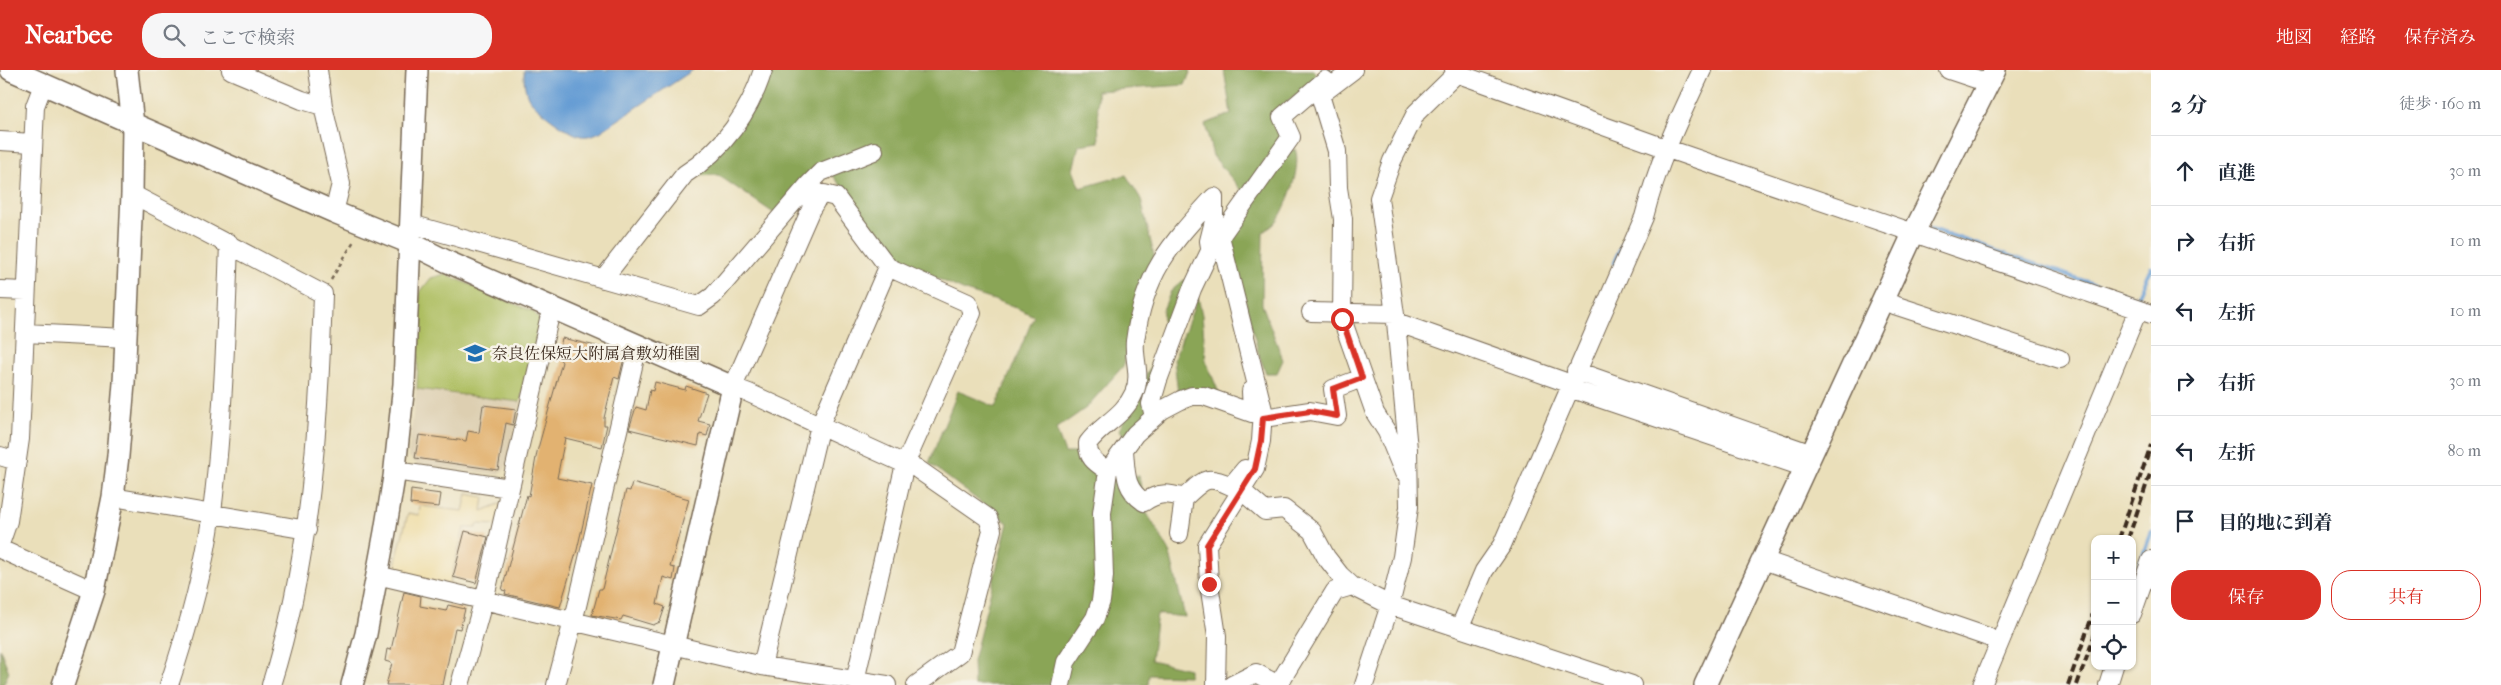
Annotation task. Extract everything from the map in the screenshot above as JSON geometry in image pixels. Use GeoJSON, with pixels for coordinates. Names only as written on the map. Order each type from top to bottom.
{"type":"FeatureCollection","features":[{"type":"Feature","properties":{"kind":"street"},"geometry":{"type":"LineString","coordinates":[[10,70],[334,212],[411,233],[602,278],[699,306],[713,296],[815,190]]}},
{"type":"Feature","properties":{"kind":"street"},"geometry":{"type":"LineString","coordinates":[[63,685],[94,591],[113,497],[123,392],[132,194],[133,125],[127,70]]}},
{"type":"Feature","properties":{"kind":"street"},"geometry":{"type":"LineString","coordinates":[[231,70],[302,100],[323,106]]}},
{"type":"Feature","properties":{"kind":"street"},"geometry":{"type":"LineString","coordinates":[[318,70],[323,106],[341,184],[334,212]]}},
{"type":"Feature","properties":{"kind":"street"},"geometry":{"type":"LineString","coordinates":[[352,685],[366,634],[377,575],[394,471],[404,384],[417,70]]}},
{"type":"Feature","properties":{"kind":"street"},"geometry":{"type":"LineString","coordinates":[[602,278],[686,174],[704,163],[721,145],[756,93],[763,70]]}},
{"type":"Feature","properties":{"kind":"street"},"geometry":{"type":"LineString","coordinates":[[1154,417],[1151,404],[1158,380],[1192,289],[1210,251],[1291,136],[1282,117],[1337,70]]}},
{"type":"Feature","properties":{"kind":"street"},"geometry":{"type":"LineString","coordinates":[[1353,70],[1320,95],[1338,151],[1338,188],[1343,219],[1342,319],[1375,413],[1387,432],[1409,482]]}},
{"type":"Feature","properties":{"kind":"street"},"geometry":{"type":"LineString","coordinates":[[1460,627],[1484,571],[1502,545],[1644,217],[1654,176],[1665,148],[1702,70]]}},
{"type":"Feature","properties":{"kind":"street"},"geometry":{"type":"LineString","coordinates":[[1705,685],[1764,560],[1803,459],[1882,301],[1985,78],[1949,70]]}},
{"type":"Feature","properties":{"kind":"street"},"geometry":{"type":"LineString","coordinates":[[1364,685],[1390,605],[1404,549],[1410,507],[1396,318],[1379,198],[1392,160],[1416,113],[1457,71],[1665,148],[2138,310],[1982,685]]}},
{"type":"Feature","properties":{"kind":"street"},"geometry":{"type":"LineString","coordinates":[[0,544],[8,521],[21,429],[35,106],[43,85]]}},
{"type":"Feature","properties":{"kind":"street"},"geometry":{"type":"LineString","coordinates":[[0,141],[33,143]]}},
{"type":"Feature","properties":{"kind":"street"},"geometry":{"type":"LineString","coordinates":[[664,685],[733,387],[811,209],[821,172],[874,151]]}},
{"type":"Feature","properties":{"kind":"street"},"geometry":{"type":"LineString","coordinates":[[815,190],[836,197],[888,267],[968,303],[972,313],[905,464],[855,681]]}},
{"type":"Feature","properties":{"kind":"street"},"geometry":{"type":"LineString","coordinates":[[132,194],[323,294],[320,401],[307,530],[283,648],[271,685]]}},
{"type":"Feature","properties":{"kind":"street"},"geometry":{"type":"LineString","coordinates":[[1108,471],[1092,459],[1088,452],[1088,443],[1128,404],[1135,391],[1138,372],[1134,346],[1138,315],[1149,282],[1174,240],[1214,198],[1214,221],[1209,241],[1210,251]]}},
{"type":"Feature","properties":{"kind":"street"},"geometry":{"type":"LineString","coordinates":[[411,233],[448,262],[552,306],[916,468],[988,518],[992,530],[960,653],[916,685]]}},
{"type":"Feature","properties":{"kind":"street"},"geometry":{"type":"LineString","coordinates":[[1216,685],[1217,636],[1209,584],[1207,545],[1255,469],[1263,418],[1258,386],[1220,236]]}},
{"type":"Feature","properties":{"kind":"street"},"geometry":{"type":"LineString","coordinates":[[169,685],[183,643],[199,580],[212,514],[224,390],[229,244]]}},
{"type":"Feature","properties":{"kind":"street"},"geometry":{"type":"LineString","coordinates":[[762,666],[820,425],[888,267]]}},
{"type":"Feature","properties":{"kind":"street"},"geometry":{"type":"LineString","coordinates":[[0,290],[26,291]]}},
{"type":"Feature","properties":{"kind":"street"},"geometry":{"type":"LineString","coordinates":[[1882,301],[2060,360]]}},
{"type":"Feature","properties":{"kind":"street"},"geometry":{"type":"LineString","coordinates":[[460,685],[483,601],[552,306]]}},
{"type":"Feature","properties":{"kind":"street"},"geometry":{"type":"LineString","coordinates":[[1311,312],[1342,312],[1396,318],[1572,381],[1803,459]]}},
{"type":"Feature","properties":{"kind":"street"},"geometry":{"type":"LineString","coordinates":[[25,333],[126,338]]}},
{"type":"Feature","properties":{"kind":"street"},"geometry":{"type":"LineString","coordinates":[[556,685],[577,606],[638,344]]}},
{"type":"Feature","properties":{"kind":"street"},"geometry":{"type":"LineString","coordinates":[[1263,418],[1310,411],[1337,416],[1333,389],[1362,378]]}},
{"type":"Feature","properties":{"kind":"street"},"geometry":{"type":"LineString","coordinates":[[1060,685],[1066,662],[1095,618],[1101,601],[1104,576],[1102,513],[1108,471],[1135,434],[1168,406],[1192,396],[1204,396],[1252,413],[1251,391],[1258,386]]}},
{"type":"Feature","properties":{"kind":"street"},"geometry":{"type":"LineString","coordinates":[[1124,450],[1129,486],[1134,494],[1144,502],[1155,494],[1167,493],[1184,498]]}},
{"type":"Feature","properties":{"kind":"street"},"geometry":{"type":"LineString","coordinates":[[1179,534],[1184,498],[1204,480],[1215,478],[1232,486],[1259,451]]}},
{"type":"Feature","properties":{"kind":"street"},"geometry":{"type":"LineString","coordinates":[[0,456],[17,461]]}},
{"type":"Feature","properties":{"kind":"street"},"geometry":{"type":"LineString","coordinates":[[394,471],[510,488]]}},
{"type":"Feature","properties":{"kind":"street"},"geometry":{"type":"LineString","coordinates":[[1242,491],[1265,511],[1284,509],[1312,531],[1326,557],[1340,575],[1352,586],[1390,605],[1632,685]]}},
{"type":"Feature","properties":{"kind":"street"},"geometry":{"type":"LineString","coordinates":[[113,497],[307,530]]}},
{"type":"Feature","properties":{"kind":"street"},"geometry":{"type":"LineString","coordinates":[[0,549],[94,591]]}},
{"type":"Feature","properties":{"kind":"street"},"geometry":{"type":"LineString","coordinates":[[1764,560],[1988,637]]}},
{"type":"Feature","properties":{"kind":"street"},"geometry":{"type":"LineString","coordinates":[[2136,603],[2151,560]]}},
{"type":"Feature","properties":{"kind":"street"},"geometry":{"type":"LineString","coordinates":[[377,575],[762,666],[887,685]]}},
{"type":"Feature","properties":{"kind":"street"},"geometry":{"type":"LineString","coordinates":[[1232,685],[1256,673],[1278,685],[1335,591],[1352,586]]}},
{"type":"Feature","properties":{"kind":"street"},"geometry":{"type":"LineString","coordinates":[[2108,685],[2113,670]]}},
{"type":"Feature","properties":{"kind":"path"},"geometry":{"type":"LineString","coordinates":[[323,294],[357,235]]}},
{"type":"Feature","properties":{"kind":"shaded area","name":"奈良佐保短大附属倉敷幼稚園"},"geometry":{"type":"Polygon","coordinates":[[[445,274],[534,312],[539,317],[540,321],[506,468],[498,475],[416,464],[408,455],[417,384],[420,292],[431,278],[445,274]]]}},
{"type":"Feature","properties":{"kind":"green space"},"geometry":{"type":"Polygon","coordinates":[[[769,70],[1191,70],[1185,85],[1097,91],[1099,142],[1079,145],[1073,170],[1080,188],[1126,175],[1141,199],[1155,260],[1133,315],[1124,365],[1086,408],[1056,429],[1065,453],[1081,453],[1104,473],[1120,479],[1139,476],[1145,510],[1169,550],[1185,617],[1157,614],[1151,660],[1189,669],[1189,676],[1149,675],[1148,685],[974,685],[973,661],[1008,523],[929,463],[958,391],[996,407],[1034,316],[1010,305],[965,291],[897,260],[831,173],[775,214],[718,175],[696,176],[769,70]]]}},
{"type":"Feature","properties":{"kind":"green space"},"geometry":{"type":"Polygon","coordinates":[[[1224,70],[1314,70],[1318,79],[1274,112],[1283,138],[1242,191],[1213,156],[1205,124],[1231,114],[1224,70]]]}},
{"type":"Feature","properties":{"kind":"green space"},"geometry":{"type":"Polygon","coordinates":[[[1295,149],[1297,165],[1289,197],[1276,222],[1263,232],[1262,304],[1283,360],[1277,373],[1266,373],[1259,355],[1232,248],[1234,227],[1287,152],[1295,149]]]}},
{"type":"Feature","properties":{"kind":"green space","name":"奈良佐保短大附属倉敷幼稚園"},"geometry":{"type":"Polygon","coordinates":[[[445,274],[534,312],[540,321],[520,402],[417,389],[420,292],[431,278],[445,274]]]}},
{"type":"Feature","properties":{"kind":"green space"},"geometry":{"type":"Polygon","coordinates":[[[1184,280],[1189,282],[1146,414],[1125,436],[1119,430],[1151,365],[1162,333],[1163,310],[1171,291],[1184,280]]]}},
{"type":"Feature","properties":{"kind":"green space"},"geometry":{"type":"Polygon","coordinates":[[[1198,297],[1202,315],[1206,361],[1219,393],[1178,394],[1174,359],[1198,297]]]}},
{"type":"Feature","properties":{"kind":"green space"},"geometry":{"type":"Polygon","coordinates":[[[0,649],[9,672],[3,685],[0,685],[0,649]]]}},
{"type":"Feature","properties":{"kind":"sand"},"geometry":{"type":"Polygon","coordinates":[[[467,494],[484,497],[482,511],[502,503],[497,525],[478,524],[476,528],[464,528],[449,586],[401,574],[394,569],[408,513],[419,515],[420,506],[463,511],[467,494]]]}},
{"type":"Feature","properties":{"kind":"water"},"geometry":{"type":"Polygon","coordinates":[[[524,70],[693,70],[600,132],[590,136],[581,136],[560,125],[531,101],[526,90],[524,70]]]}},
{"type":"Feature","properties":{"kind":"building"},"geometry":{"type":"Polygon","coordinates":[[[562,338],[621,352],[620,357],[624,358],[619,379],[614,377],[604,418],[604,425],[607,425],[602,447],[565,438],[557,478],[592,485],[577,550],[560,607],[505,594],[506,591],[502,590],[527,495],[529,496],[537,452],[562,362],[558,357],[562,338]]]}},
{"type":"Feature","properties":{"kind":"building"},"geometry":{"type":"Polygon","coordinates":[[[655,382],[685,390],[686,386],[707,393],[698,421],[710,424],[707,436],[700,434],[698,446],[629,429],[636,407],[646,410],[650,390],[653,391],[655,382]]]}},
{"type":"Feature","properties":{"kind":"building"},"geometry":{"type":"Polygon","coordinates":[[[483,405],[516,409],[513,425],[506,423],[498,470],[415,458],[419,435],[466,441],[468,431],[479,433],[483,405]]]}},
{"type":"Feature","properties":{"kind":"building"},"geometry":{"type":"Polygon","coordinates":[[[632,483],[689,499],[670,567],[675,568],[673,580],[663,577],[657,604],[665,607],[660,622],[653,625],[623,616],[621,620],[592,615],[599,589],[602,589],[626,490],[630,491],[632,483]]]}},
{"type":"Feature","properties":{"kind":"building"},"geometry":{"type":"Polygon","coordinates":[[[411,490],[441,494],[439,507],[410,504],[411,490]]]}},
{"type":"Feature","properties":{"kind":"building"},"geometry":{"type":"Polygon","coordinates":[[[465,531],[488,537],[476,583],[453,577],[465,531]]]}},
{"type":"Feature","properties":{"kind":"building"},"geometry":{"type":"Polygon","coordinates":[[[404,592],[421,596],[420,606],[446,611],[448,605],[465,609],[460,629],[455,628],[443,685],[386,685],[392,663],[385,661],[387,649],[391,650],[404,592]]]}},
{"type":"Feature","properties":{"kind":"waterway"},"geometry":{"type":"LineString","coordinates":[[1614,263],[1639,206]]}},
{"type":"Feature","properties":{"kind":"waterway"},"geometry":{"type":"LineString","coordinates":[[1872,209],[1911,223]]}},
{"type":"Feature","properties":{"kind":"waterway"},"geometry":{"type":"LineString","coordinates":[[1931,229],[2151,304]]}},
{"type":"Feature","properties":{"kind":"waterway"},"geometry":{"type":"LineString","coordinates":[[2134,304],[2151,268]]}},
{"type":"Feature","properties":{"kind":"waterway"},"geometry":{"type":"LineString","coordinates":[[1577,381],[1598,389]]}},
{"type":"Feature","properties":{"kind":"waterway"},"geometry":{"type":"LineString","coordinates":[[2134,580],[2151,532]]}},
{"type":"Feature","properties":{"kind":"railway"},"geometry":{"type":"LineString","coordinates":[[2120,535],[2151,445]]}},
{"type":"Feature","properties":{"kind":"railway"},"geometry":{"type":"LineString","coordinates":[[2129,535],[2151,471]]}},
{"type":"Feature","properties":{"kind":"railway"},"geometry":{"type":"LineString","coordinates":[[2068,685],[2091,619]]}},
{"type":"Feature","properties":{"kind":"railway"},"geometry":{"type":"LineString","coordinates":[[2077,685],[2091,645]]}},
{"type":"Feature","properties":{"kind":"place","name":"奈良佐保短大附属倉敷幼稚園"},"geometry":{"type":"Point","coordinates":[475,353]}},
{"type":"Feature","properties":{"kind":"route"},"geometry":{"type":"LineString","coordinates":[[1209,584],[1207,545],[1255,469],[1261,441],[1263,418],[1310,411],[1322,415],[1337,416],[1333,389],[1362,378],[1342,319]]}}]}
